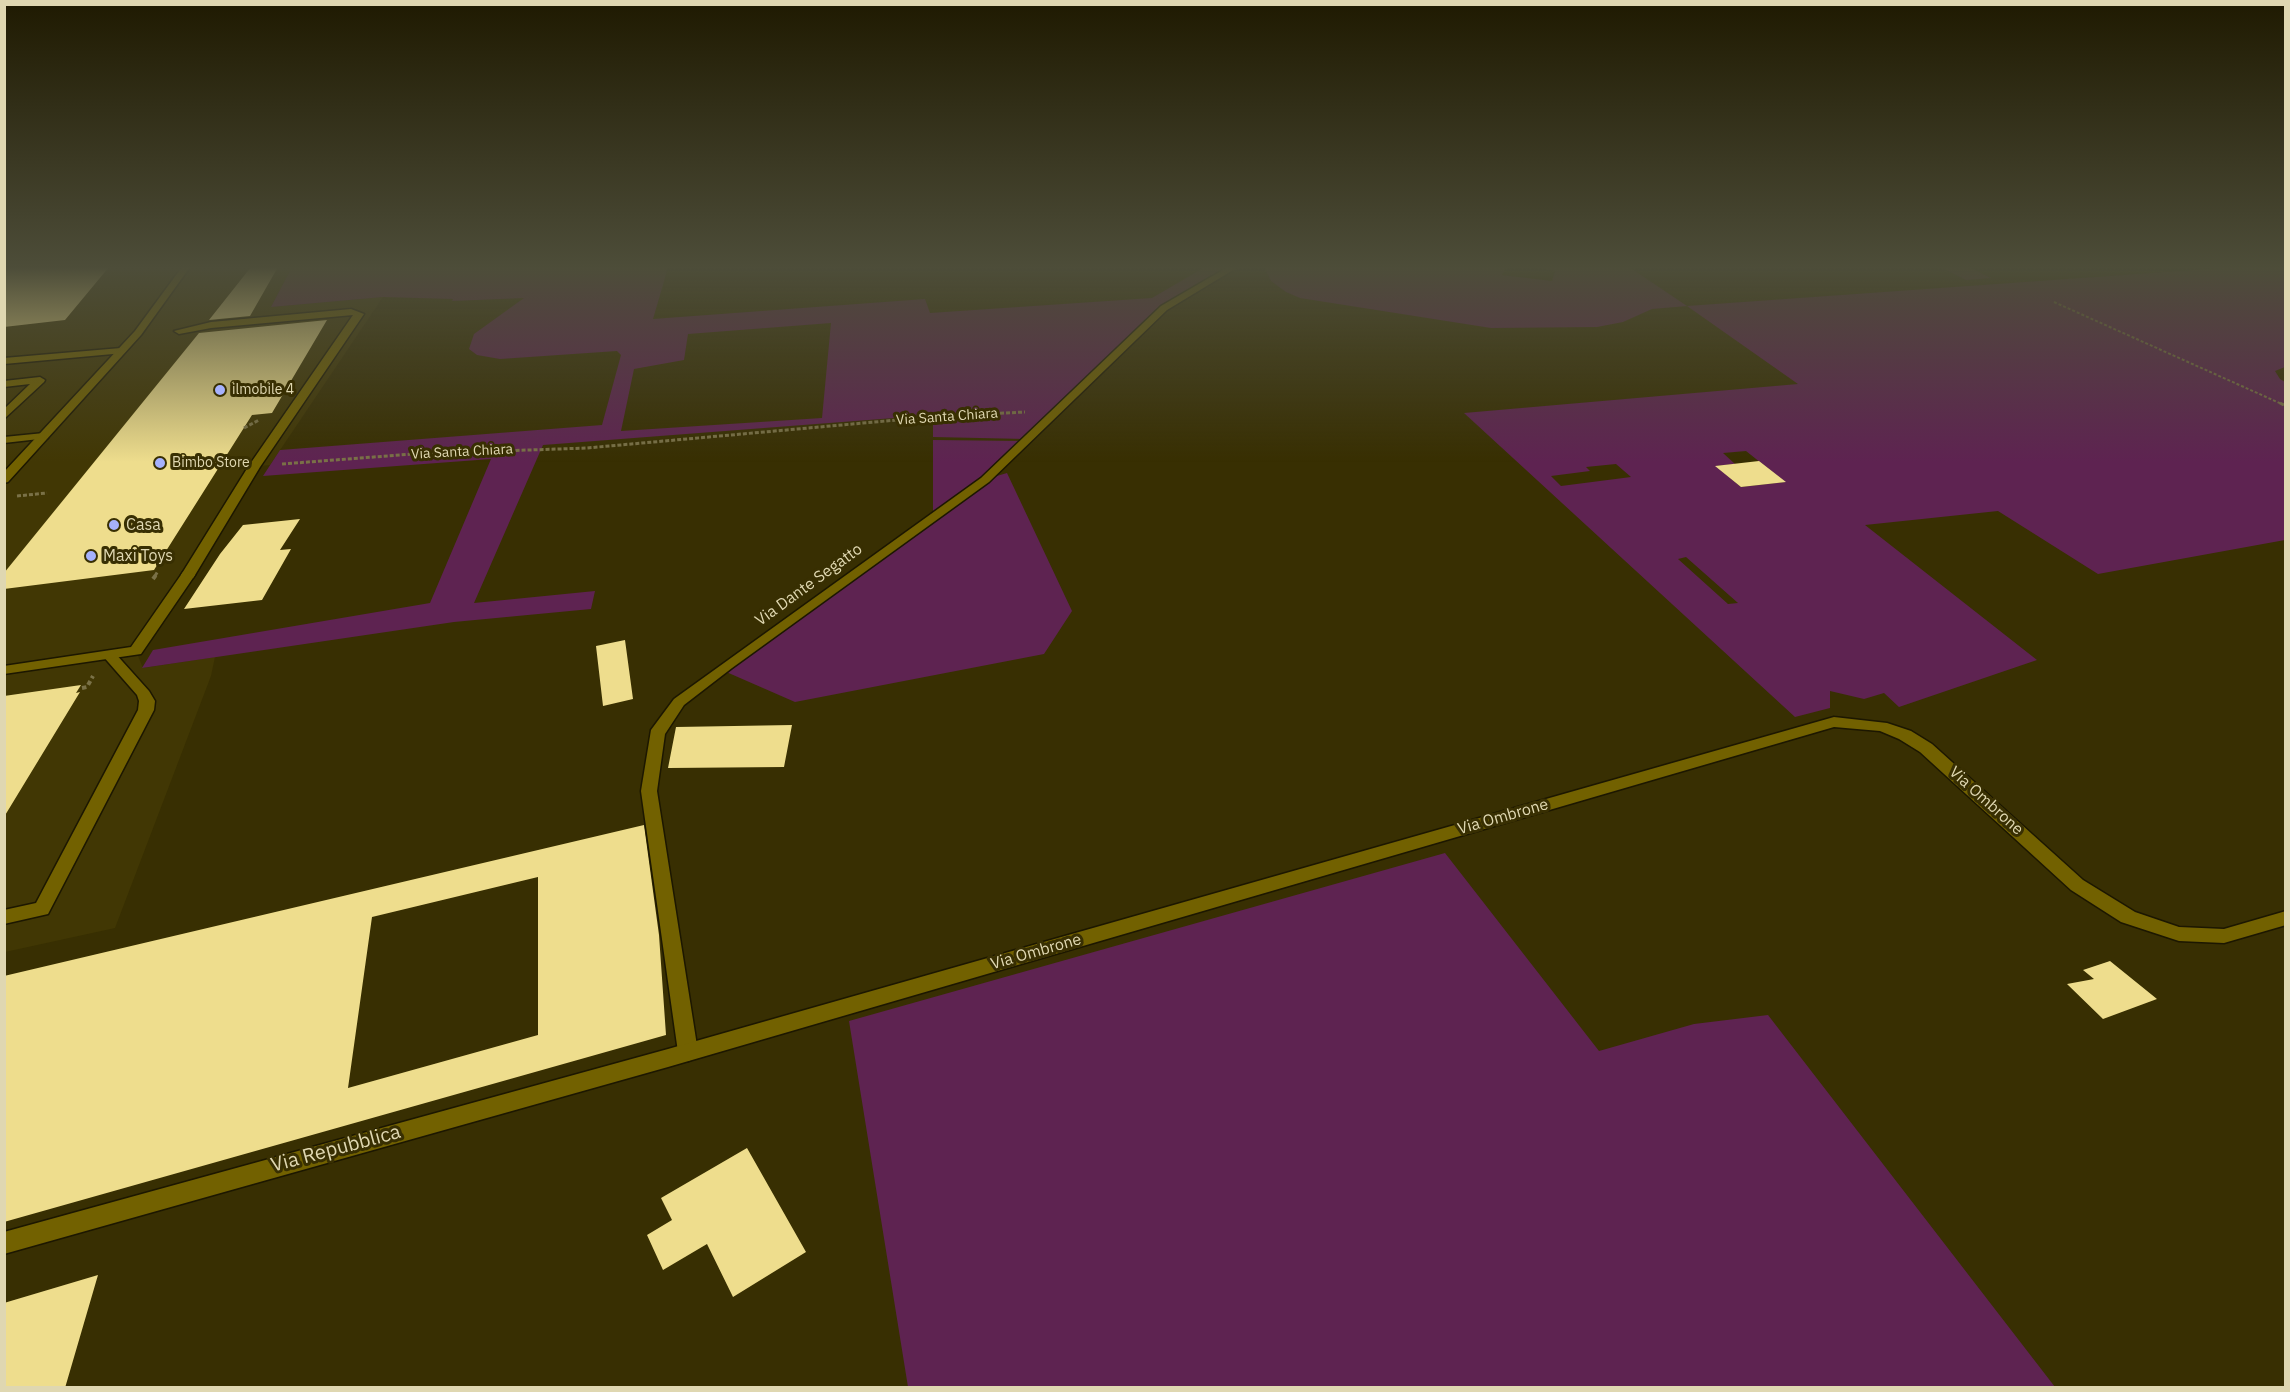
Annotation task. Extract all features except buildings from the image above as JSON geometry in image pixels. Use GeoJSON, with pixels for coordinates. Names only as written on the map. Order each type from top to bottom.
{"type":"FeatureCollection","features":[{"type":"Feature","properties":{"kind":"street"},"geometry":{"type":"LineString","coordinates":[[4,480],[138,332]]}},
{"type":"Feature","properties":{"kind":"street"},"geometry":{"type":"LineString","coordinates":[[4,670],[136,651],[188,575],[254,467],[346,332]]}},
{"type":"Feature","properties":{"kind":"street","name":"Via Dante Segatto"},"geometry":{"type":"LineString","coordinates":[[678,1055],[649,791],[657,734],[679,702],[986,480],[1139,332]]}},
{"type":"Feature","properties":{"kind":"street"},"geometry":{"type":"LineString","coordinates":[[4,361],[122,351]]}},
{"type":"Feature","properties":{"kind":"street"},"geometry":{"type":"LineString","coordinates":[[4,370],[113,360]]}},
{"type":"Feature","properties":{"kind":"street"},"geometry":{"type":"LineString","coordinates":[[4,384],[40,380],[4,416]]}},
{"type":"Feature","properties":{"kind":"street"},"geometry":{"type":"LineString","coordinates":[[4,440],[44,436]]}},
{"type":"Feature","properties":{"kind":"street"},"geometry":{"type":"LineString","coordinates":[[4,917],[42,909],[146,710],[147,701],[144,694],[109,655]]}},
{"type":"Feature","properties":{"kind":"street","name":"Via Ombrone"},"geometry":{"type":"LineString","coordinates":[[678,1055],[1834,722],[1882,726],[1905,735],[1926,748],[2077,885],[2128,917],[2179,934],[2224,936],[2286,918]]}},
{"type":"Feature","properties":{"kind":"street","name":"Via Repubblica"},"geometry":{"type":"LineString","coordinates":[[4,1243],[678,1055]]}},
{"type":"Feature","properties":{"kind":"path"},"geometry":{"type":"LineString","coordinates":[[2121,332],[2286,406]]}},
{"type":"Feature","properties":{"kind":"path","name":"Via Santa Chiara"},"geometry":{"type":"LineString","coordinates":[[254,467],[413,454],[587,448],[930,417],[1021,412]]}},
{"type":"Feature","properties":{"kind":"path"},"geometry":{"type":"LineString","coordinates":[[17,496],[47,493]]}},
{"type":"Feature","properties":{"kind":"path"},"geometry":{"type":"LineString","coordinates":[[153,579],[158,571]]}},
{"type":"Feature","properties":{"kind":"path"},"geometry":{"type":"LineString","coordinates":[[82,688],[87,687],[93,676]]}},
{"type":"Feature","properties":{"kind":"shaded area"},"geometry":{"type":"Polygon","coordinates":[[[4,332],[359,332],[270,465],[254,467],[136,651],[143,668],[215,657],[211,676],[115,928],[5,952],[4,332]]]}},
{"type":"Feature","properties":{"kind":"shaded area"},"geometry":{"type":"Polygon","coordinates":[[[477,332],[715,332],[688,334],[684,360],[634,369],[621,431],[822,418],[830,332],[1135,332],[1026,439],[933,437],[933,415],[543,445],[474,603],[595,591],[591,609],[454,622],[142,668],[153,650],[430,603],[491,459],[263,476],[280,450],[602,425],[621,355],[617,351],[500,359],[477,355],[469,349],[477,332]]]}},
{"type":"Feature","properties":{"kind":"shaded area"},"geometry":{"type":"Polygon","coordinates":[[[1724,332],[2285,332],[2285,367],[2275,371],[2285,382],[2285,540],[2098,574],[1998,511],[1865,525],[2037,660],[1899,707],[1884,693],[1864,699],[1830,691],[1830,708],[1795,717],[1464,413],[1798,384],[1724,332]],[[1746,451],[1723,453],[1735,464],[1716,466],[1741,487],[1785,482],[1746,451]],[[1616,464],[1586,467],[1590,471],[1551,476],[1561,486],[1631,477],[1616,464]],[[1686,557],[1678,559],[1728,604],[1738,603],[1686,557]]]}},
{"type":"Feature","properties":{"kind":"shaded area"},"geometry":{"type":"Polygon","coordinates":[[[933,440],[1023,441],[990,478],[1007,473],[1072,611],[1044,654],[795,702],[724,671],[933,518],[933,440]]]}},
{"type":"Feature","properties":{"kind":"shaded area"},"geometry":{"type":"Polygon","coordinates":[[[1445,853],[1599,1051],[1694,1024],[1768,1015],[2055,1387],[908,1387],[849,1021],[1445,853]]]}},
{"type":"Feature","properties":{"kind":"place","name":"ilmobile 4"},"geometry":{"type":"Point","coordinates":[220,390]}},
{"type":"Feature","properties":{"kind":"place","name":"Bimbo Store"},"geometry":{"type":"Point","coordinates":[160,463]}},
{"type":"Feature","properties":{"kind":"place","name":"Casa"},"geometry":{"type":"Point","coordinates":[114,525]}},
{"type":"Feature","properties":{"kind":"place","name":"Maxi Toys"},"geometry":{"type":"Point","coordinates":[91,556]}}]}
